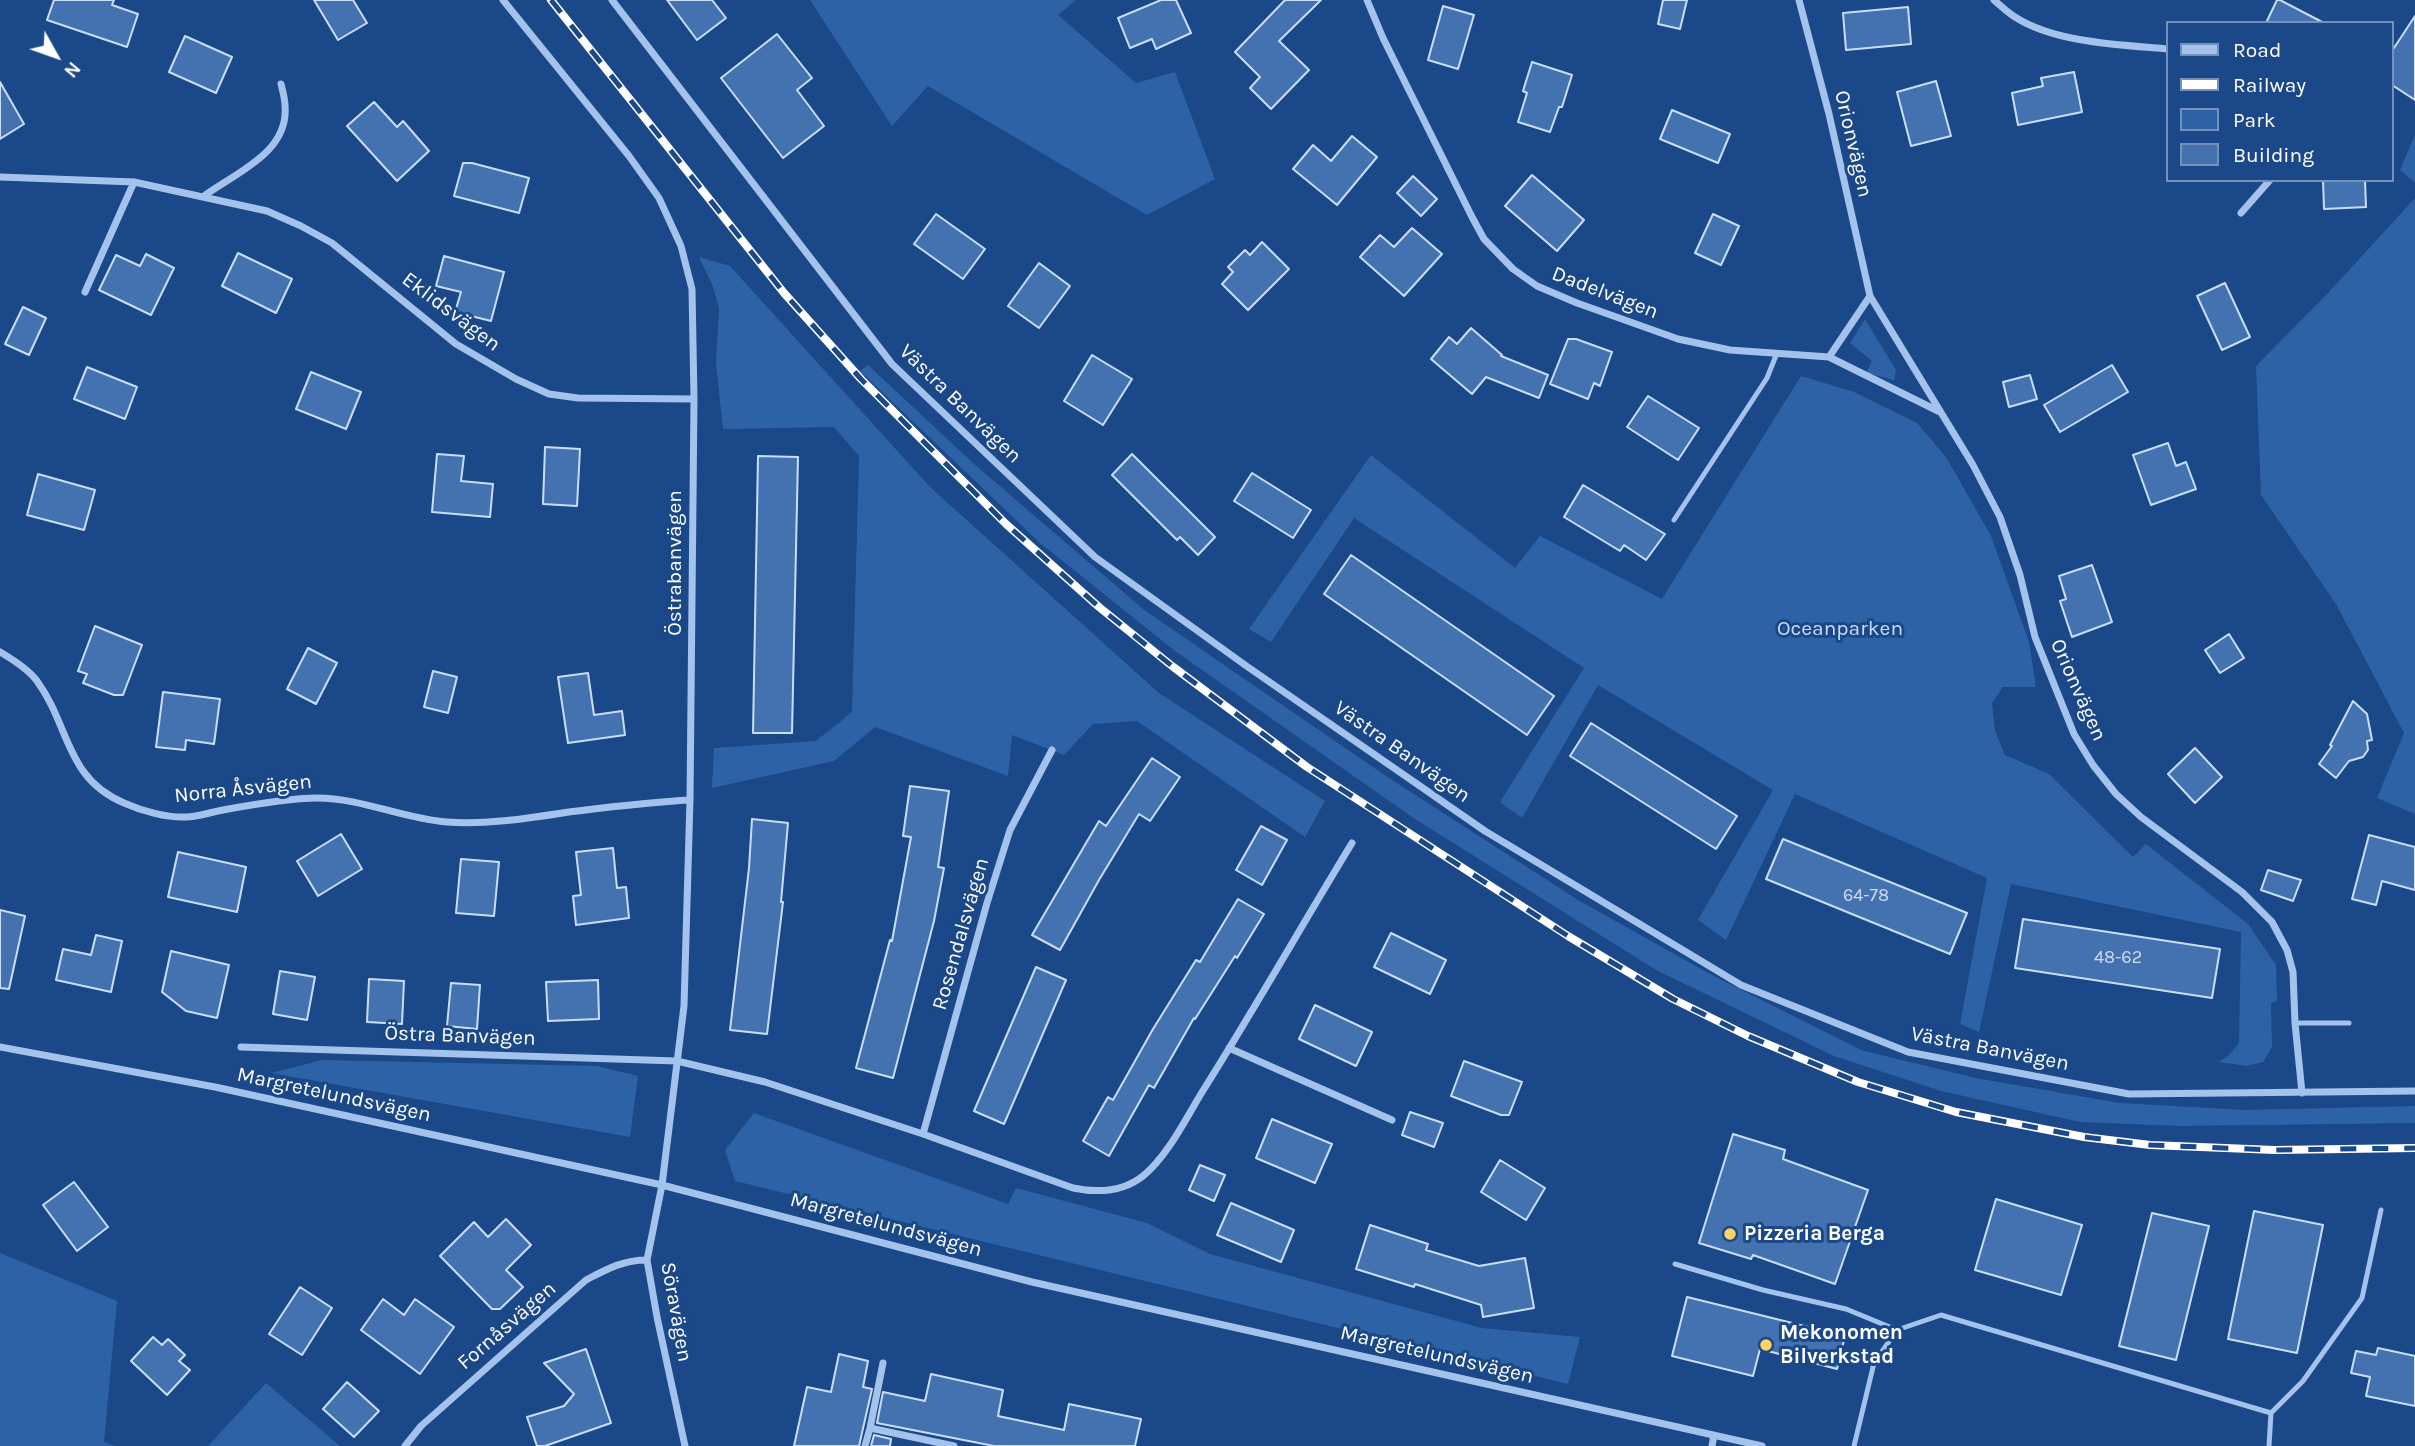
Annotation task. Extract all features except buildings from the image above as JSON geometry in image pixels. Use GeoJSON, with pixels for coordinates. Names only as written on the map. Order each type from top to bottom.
{"type":"FeatureCollection","features":[{"type":"Feature","properties":{"kind":"street","name":"Östrabanvägen"},"geometry":{"type":"LineString","coordinates":[[503,0],[629,156],[659,198],[681,246],[692,289],[694,399],[690,800],[684,1006],[662,1185]]}},
{"type":"Feature","properties":{"kind":"street","name":"Västra Banvägen"},"geometry":{"type":"LineString","coordinates":[[611,0],[892,364],[1074,538],[1095,557],[1245,666],[1485,831],[1741,985],[1908,1052],[2129,1094],[2415,1091]]}},
{"type":"Feature","properties":{"kind":"street","name":"Dadelvägen"},"geometry":{"type":"LineString","coordinates":[[1367,0],[1383,38],[1484,239],[1513,268],[1537,286],[1678,339],[1730,349],[1829,357],[1940,412]]}},
{"type":"Feature","properties":{"kind":"street","name":"Orionvägen"},"geometry":{"type":"LineString","coordinates":[[1799,0],[1829,114],[1870,296],[1973,465],[2000,517],[2020,575],[2035,637],[2074,734],[2093,765],[2116,794],[2151,825],[2242,892],[2272,922],[2287,950],[2293,972],[2302,1093]]}},
{"type":"Feature","properties":{"kind":"street"},"geometry":{"type":"LineString","coordinates":[[1994,0],[2015,17],[2029,24],[2073,38],[2166,49]]}},
{"type":"Feature","properties":{"kind":"street"},"geometry":{"type":"LineString","coordinates":[[204,196],[226,180],[253,166],[270,150],[282,129],[286,108],[281,84]]}},
{"type":"Feature","properties":{"kind":"street","name":"Eklidsvägen"},"geometry":{"type":"LineString","coordinates":[[0,177],[134,182],[267,211],[331,243],[456,344],[516,379],[549,394],[578,398],[694,399]]}},
{"type":"Feature","properties":{"kind":"street"},"geometry":{"type":"LineString","coordinates":[[85,292],[134,182]]}},
{"type":"Feature","properties":{"kind":"street"},"geometry":{"type":"LineString","coordinates":[[2241,213],[2268,182]]}},
{"type":"Feature","properties":{"kind":"street"},"geometry":{"type":"LineString","coordinates":[[1829,357],[1870,296]]}},
{"type":"Feature","properties":{"kind":"street","name":"Norra Åsvägen"},"geometry":{"type":"LineString","coordinates":[[0,652],[36,679],[62,727],[71,754],[83,773],[96,786],[123,803],[156,813],[186,817],[232,808],[315,798],[345,800],[410,818],[449,822],[516,820],[637,803],[690,800]]}},
{"type":"Feature","properties":{"kind":"street","name":"Rosendalsvägen"},"geometry":{"type":"LineString","coordinates":[[923,1134],[983,916],[1010,830],[1052,750]]}},
{"type":"Feature","properties":{"kind":"street"},"geometry":{"type":"LineString","coordinates":[[677,1061],[765,1083],[923,1134],[1073,1188],[1093,1192],[1115,1189],[1133,1183],[1160,1158],[1352,844]]}},
{"type":"Feature","properties":{"kind":"street","name":"Östra Banvägen"},"geometry":{"type":"LineString","coordinates":[[241,1046],[677,1061]]}},
{"type":"Feature","properties":{"kind":"street","name":"Margretelundsvägen"},"geometry":{"type":"LineString","coordinates":[[0,1047],[215,1087],[662,1185],[1032,1282],[1762,1446]]}},
{"type":"Feature","properties":{"kind":"street"},"geometry":{"type":"LineString","coordinates":[[1229,1048],[1392,1120]]}},
{"type":"Feature","properties":{"kind":"street","name":"Söravägen"},"geometry":{"type":"LineString","coordinates":[[662,1185],[647,1260],[685,1446]]}},
{"type":"Feature","properties":{"kind":"street","name":"Fornåsvägen"},"geometry":{"type":"LineString","coordinates":[[405,1446],[421,1426],[586,1280],[615,1264],[647,1260]]}},
{"type":"Feature","properties":{"kind":"street"},"geometry":{"type":"LineString","coordinates":[[865,1446],[883,1363]]}},
{"type":"Feature","properties":{"kind":"street"},"geometry":{"type":"LineString","coordinates":[[870,1428],[954,1446]]}},
{"type":"Feature","properties":{"kind":"street"},"geometry":{"type":"LineString","coordinates":[[1712,1446],[1714,1435]]}},
{"type":"Feature","properties":{"kind":"lane"},"geometry":{"type":"LineString","coordinates":[[1674,520],[1767,378],[1777,353]]}},
{"type":"Feature","properties":{"kind":"lane"},"geometry":{"type":"LineString","coordinates":[[2295,1023],[2349,1023]]}},
{"type":"Feature","properties":{"kind":"lane"},"geometry":{"type":"LineString","coordinates":[[2269,1446],[2271,1413],[2303,1381],[2362,1298],[2381,1209]]}},
{"type":"Feature","properties":{"kind":"lane"},"geometry":{"type":"LineString","coordinates":[[1675,1264],[1763,1290],[1846,1309],[1896,1330]]}},
{"type":"Feature","properties":{"kind":"lane"},"geometry":{"type":"LineString","coordinates":[[1854,1446],[1874,1363],[1896,1330],[1941,1315],[2271,1413]]}},
{"type":"Feature","properties":{"kind":"green space"},"geometry":{"type":"Polygon","coordinates":[[[810,0],[1076,0],[1058,15],[1136,83],[1175,72],[1215,179],[1147,215],[928,86],[892,126],[810,0]]]}},
{"type":"Feature","properties":{"kind":"green space"},"geometry":{"type":"Polygon","coordinates":[[[2415,135],[2415,183],[2400,170],[2415,135]]]}},
{"type":"Feature","properties":{"kind":"green space"},"geometry":{"type":"Polygon","coordinates":[[[2415,198],[2415,814],[2377,798],[2404,733],[2336,604],[2261,495],[2256,366],[2329,292],[2415,198]]]}},
{"type":"Feature","properties":{"kind":"green space"},"geometry":{"type":"Polygon","coordinates":[[[699,257],[730,266],[930,487],[1159,693],[1325,801],[1305,837],[1137,721],[1093,724],[1064,755],[1012,735],[1008,776],[875,727],[834,761],[712,788],[714,748],[816,741],[852,712],[859,456],[834,427],[723,429],[716,363],[719,308],[712,284],[699,257]]]}},
{"type":"Feature","properties":{"kind":"green space"},"geometry":{"type":"Polygon","coordinates":[[[1865,319],[1896,370],[1894,380],[1866,373],[1872,361],[1850,343],[1865,319]]]}},
{"type":"Feature","properties":{"kind":"green space"},"geometry":{"type":"Polygon","coordinates":[[[868,365],[973,463],[1143,609],[1224,665],[1389,778],[1578,900],[1708,973],[1861,1050],[1975,1078],[2120,1103],[2245,1110],[2415,1106],[2415,1123],[2181,1126],[2080,1122],[1941,1091],[1834,1056],[1656,970],[1415,819],[1175,651],[1039,542],[860,371],[868,365]]]}},
{"type":"Feature","properties":{"kind":"green space","name":"Oceanparken"},"geometry":{"type":"Polygon","coordinates":[[[1801,376],[1854,392],[1917,423],[1946,457],[1991,536],[2029,642],[2036,687],[2003,687],[1992,703],[1995,731],[2005,755],[2049,774],[2133,857],[2146,844],[2248,924],[2276,965],[2277,1001],[2271,1003],[2272,1047],[2263,1062],[2246,1066],[2219,1062],[2239,1043],[2241,932],[2011,884],[1979,1032],[1960,1024],[1987,878],[1795,794],[1726,940],[1698,920],[1773,790],[1598,685],[1522,818],[1500,802],[1584,668],[1354,518],[1271,642],[1249,629],[1371,455],[1515,568],[1540,536],[1662,599],[1801,376]]]}},
{"type":"Feature","properties":{"kind":"green space"},"geometry":{"type":"Polygon","coordinates":[[[322,1060],[597,1066],[638,1076],[630,1137],[271,1073],[322,1060]]]}},
{"type":"Feature","properties":{"kind":"green space"},"geometry":{"type":"Polygon","coordinates":[[[754,1113],[1008,1204],[1016,1188],[1147,1223],[1210,1254],[1482,1328],[1580,1337],[1568,1384],[735,1181],[725,1150],[754,1113]]]}},
{"type":"Feature","properties":{"kind":"green space"},"geometry":{"type":"Polygon","coordinates":[[[0,1253],[117,1301],[104,1442],[115,1446],[0,1446],[0,1253]]]}},
{"type":"Feature","properties":{"kind":"green space"},"geometry":{"type":"Polygon","coordinates":[[[266,1383],[340,1446],[208,1446],[266,1383]]]}},
{"type":"Feature","properties":{"kind":"railway"},"geometry":{"type":"LineString","coordinates":[[551,0],[784,293],[861,379],[1006,524],[1099,607],[1172,666],[1307,767],[1568,936],[1673,999],[1748,1036],[1858,1082],[1956,1112],[2084,1137],[2150,1145],[2275,1150],[2415,1148]]}},
{"type":"Feature","properties":{"kind":"place","name":"Pizzeria Berga"},"geometry":{"type":"Point","coordinates":[1730,1234]}},
{"type":"Feature","properties":{"kind":"place","name":"Mekonomen Bilverkstad"},"geometry":{"type":"Point","coordinates":[1766,1345]}}]}
